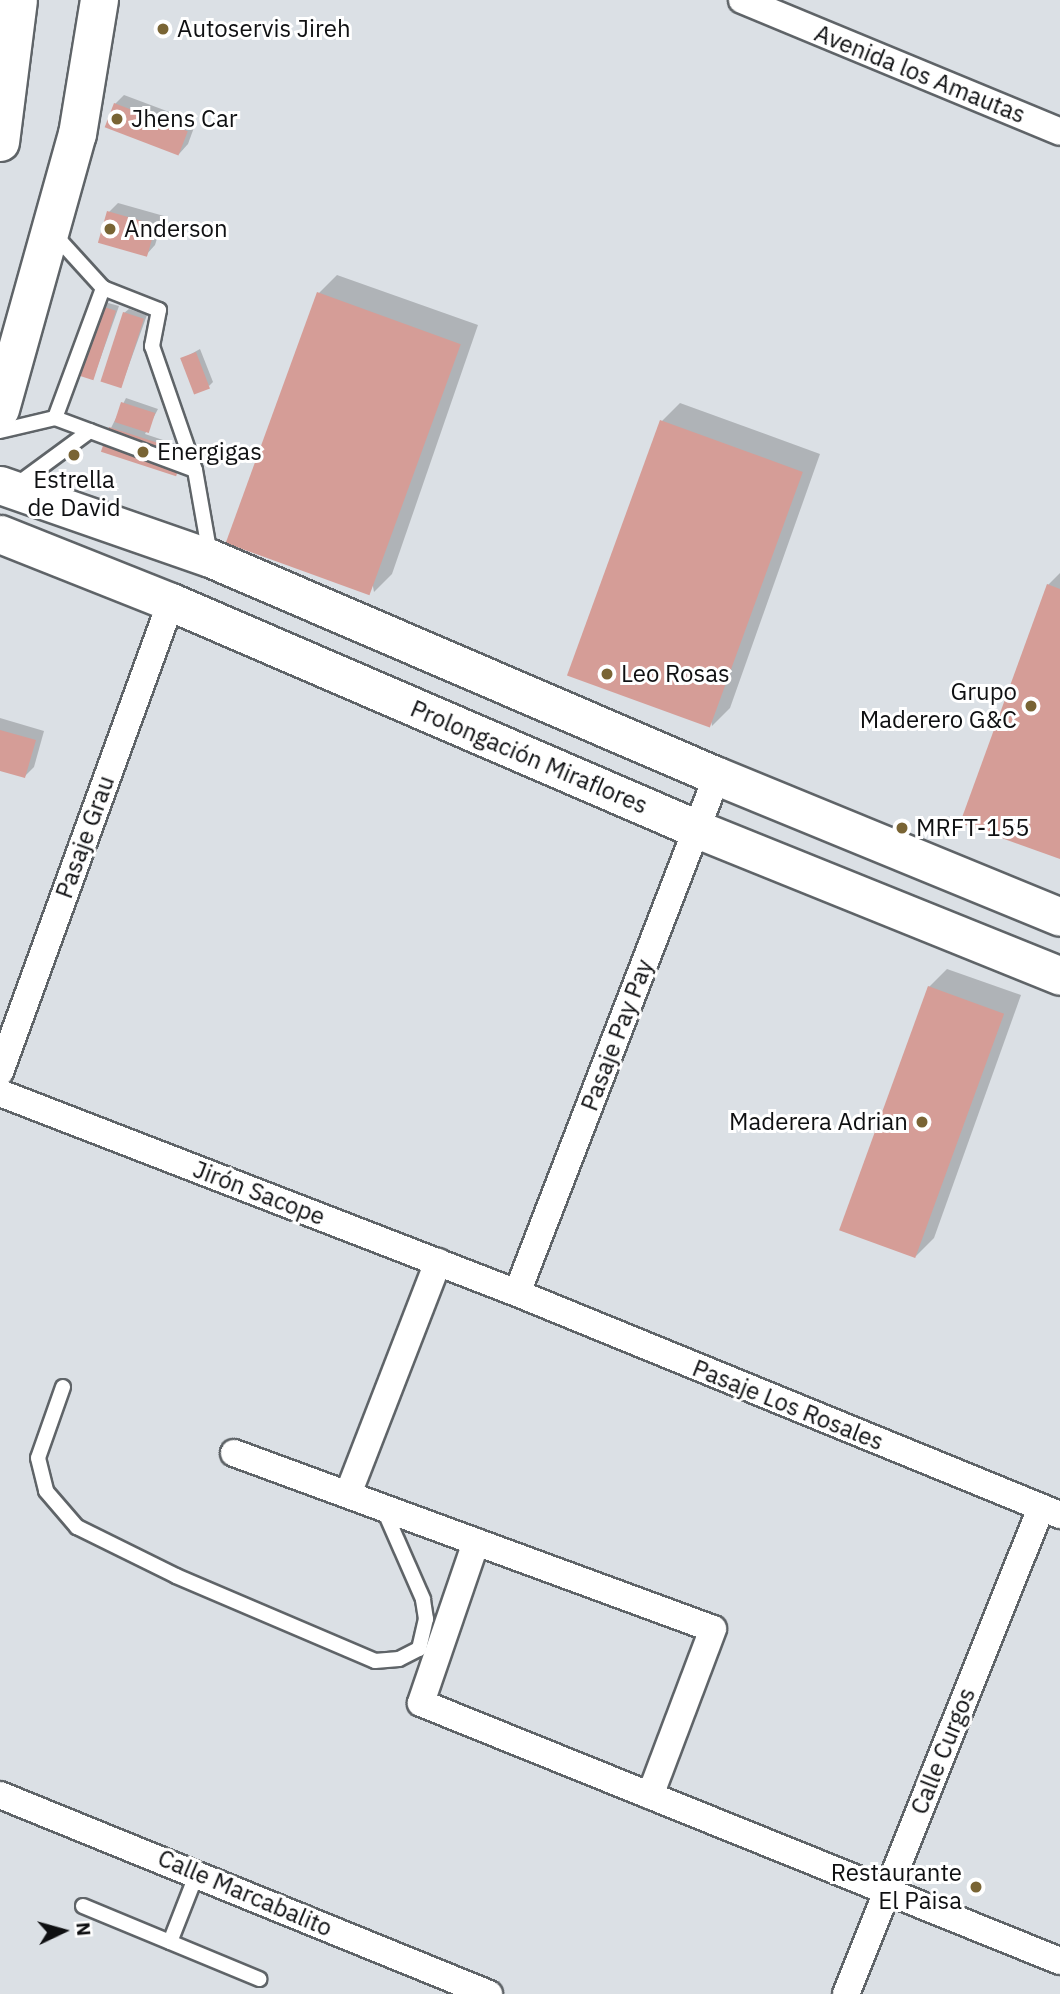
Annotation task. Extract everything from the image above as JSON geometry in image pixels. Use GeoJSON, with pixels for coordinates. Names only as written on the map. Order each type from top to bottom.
{"type":"FeatureCollection","features":[{"type":"Feature","properties":{"kind":"main road"},"geometry":{"type":"LineString","coordinates":[[0,142],[18,0]]}},
{"type":"Feature","properties":{"kind":"main road"},"geometry":{"type":"LineString","coordinates":[[0,409],[52,232],[77,134],[99,0]]}},
{"type":"Feature","properties":{"kind":"main road"},"geometry":{"type":"LineString","coordinates":[[6,487],[210,558],[717,776],[1060,916]]}},
{"type":"Feature","properties":{"kind":"main road","name":"Prolongación Miraflores"},"geometry":{"type":"LineString","coordinates":[[0,534],[171,602],[697,829],[1060,976]]}},
{"type":"Feature","properties":{"kind":"street","name":"Avenida los Amautas"},"geometry":{"type":"LineString","coordinates":[[742,0],[1060,132]]}},
{"type":"Feature","properties":{"kind":"street","name":"Pasaje Grau"},"geometry":{"type":"LineString","coordinates":[[0,1072],[171,602]]}},
{"type":"Feature","properties":{"kind":"street","name":"Pasaje Pay Pay"},"geometry":{"type":"LineString","coordinates":[[517,1293],[717,776]]}},
{"type":"Feature","properties":{"kind":"street","name":"Jirón Sacope"},"geometry":{"type":"LineString","coordinates":[[0,1093],[517,1293]]}},
{"type":"Feature","properties":{"kind":"street"},"geometry":{"type":"LineString","coordinates":[[348,1494],[438,1262]]}},
{"type":"Feature","properties":{"kind":"street","name":"Pasaje Los Rosales"},"geometry":{"type":"LineString","coordinates":[[517,1293],[1050,1512]]}},
{"type":"Feature","properties":{"kind":"street"},"geometry":{"type":"LineString","coordinates":[[234,1453],[713,1629],[650,1796]]}},
{"type":"Feature","properties":{"kind":"street","name":"Calle Curgos"},"geometry":{"type":"LineString","coordinates":[[846,1994],[886,1891],[1050,1512]]}},
{"type":"Feature","properties":{"kind":"street"},"geometry":{"type":"LineString","coordinates":[[477,1542],[421,1703],[1060,1961]]}},
{"type":"Feature","properties":{"kind":"street","name":"Calle Marcabalito"},"geometry":{"type":"LineString","coordinates":[[0,1794],[489,1994]]}},
{"type":"Feature","properties":{"kind":"lane"},"geometry":{"type":"LineString","coordinates":[[52,232],[103,288],[159,310],[152,346],[195,470],[210,558]]}},
{"type":"Feature","properties":{"kind":"lane"},"geometry":{"type":"LineString","coordinates":[[55,418],[103,288]]}},
{"type":"Feature","properties":{"kind":"lane"},"geometry":{"type":"LineString","coordinates":[[0,431],[55,418],[195,470]]}},
{"type":"Feature","properties":{"kind":"lane"},"geometry":{"type":"LineString","coordinates":[[6,487],[90,431]]}},
{"type":"Feature","properties":{"kind":"lane"},"geometry":{"type":"LineString","coordinates":[[63,1387],[38,1458],[46,1491],[77,1528],[375,1661],[399,1659],[419,1648],[426,1619],[423,1599],[383,1508]]}},
{"type":"Feature","properties":{"kind":"lane"},"geometry":{"type":"LineString","coordinates":[[170,1942],[197,1873]]}},
{"type":"Feature","properties":{"kind":"lane"},"geometry":{"type":"LineString","coordinates":[[83,1906],[258,1979]]}},
{"type":"Feature","properties":{"kind":"building"},"geometry":{"type":"Polygon","coordinates":[[[114,103],[188,131],[178,156],[105,127],[114,103]]]}},
{"type":"Feature","properties":{"kind":"building"},"geometry":{"type":"Polygon","coordinates":[[[107,211],[156,225],[147,257],[98,243],[107,211]]]}},
{"type":"Feature","properties":{"kind":"building"},"geometry":{"type":"Polygon","coordinates":[[[317,292],[461,344],[369,595],[226,543],[317,292]]]}},
{"type":"Feature","properties":{"kind":"building"},"geometry":{"type":"Polygon","coordinates":[[[95,304],[116,311],[93,380],[72,373],[95,304]]]}},
{"type":"Feature","properties":{"kind":"building","name":"Energigas"},"geometry":{"type":"Polygon","coordinates":[[[123,312],[144,319],[121,388],[100,381],[123,312]]]}},
{"type":"Feature","properties":{"kind":"building","name":"Energigas"},"geometry":{"type":"Polygon","coordinates":[[[196,352],[210,388],[194,395],[180,358],[196,352]]]}},
{"type":"Feature","properties":{"kind":"building","name":"Energigas"},"geometry":{"type":"Polygon","coordinates":[[[121,402],[155,413],[149,433],[115,422],[121,402]]]}},
{"type":"Feature","properties":{"kind":"building"},"geometry":{"type":"Polygon","coordinates":[[[660,420],[803,472],[710,728],[567,676],[660,420]]]}},
{"type":"Feature","properties":{"kind":"building","name":"Energigas"},"geometry":{"type":"Polygon","coordinates":[[[109,427],[184,451],[176,476],[101,452],[109,427]]]}},
{"type":"Feature","properties":{"kind":"building","name":"Grupo Maderero G&C"},"geometry":{"type":"Polygon","coordinates":[[[1047,584],[1060,589],[1060,859],[960,823],[1047,584]]]}},
{"type":"Feature","properties":{"kind":"building"},"geometry":{"type":"Polygon","coordinates":[[[0,730],[36,740],[25,778],[0,771],[0,730]]]}},
{"type":"Feature","properties":{"kind":"building","name":"Maderera Adrian"},"geometry":{"type":"Polygon","coordinates":[[[928,986],[1004,1014],[915,1258],[839,1230],[928,986]]]}},
{"type":"Feature","properties":{"kind":"place","name":"Autoservis Jireh"},"geometry":{"type":"Point","coordinates":[163,29]}},
{"type":"Feature","properties":{"kind":"place","name":"Jhens Car"},"geometry":{"type":"Point","coordinates":[117,119]}},
{"type":"Feature","properties":{"kind":"place","name":"Anderson"},"geometry":{"type":"Point","coordinates":[110,229]}},
{"type":"Feature","properties":{"kind":"place","name":"Energigas"},"geometry":{"type":"Point","coordinates":[143,452]}},
{"type":"Feature","properties":{"kind":"place","name":"Estrella de David"},"geometry":{"type":"Point","coordinates":[74,455]}},
{"type":"Feature","properties":{"kind":"place","name":"Leo Rosas"},"geometry":{"type":"Point","coordinates":[607,674]}},
{"type":"Feature","properties":{"kind":"place","name":"Grupo Maderero G&C"},"geometry":{"type":"Point","coordinates":[1031,706]}},
{"type":"Feature","properties":{"kind":"place","name":"MRFT-155"},"geometry":{"type":"Point","coordinates":[902,828]}},
{"type":"Feature","properties":{"kind":"place","name":"Maderera Adrian"},"geometry":{"type":"Point","coordinates":[922,1122]}},
{"type":"Feature","properties":{"kind":"place","name":"Restaurante El Paisa"},"geometry":{"type":"Point","coordinates":[976,1887]}}]}
